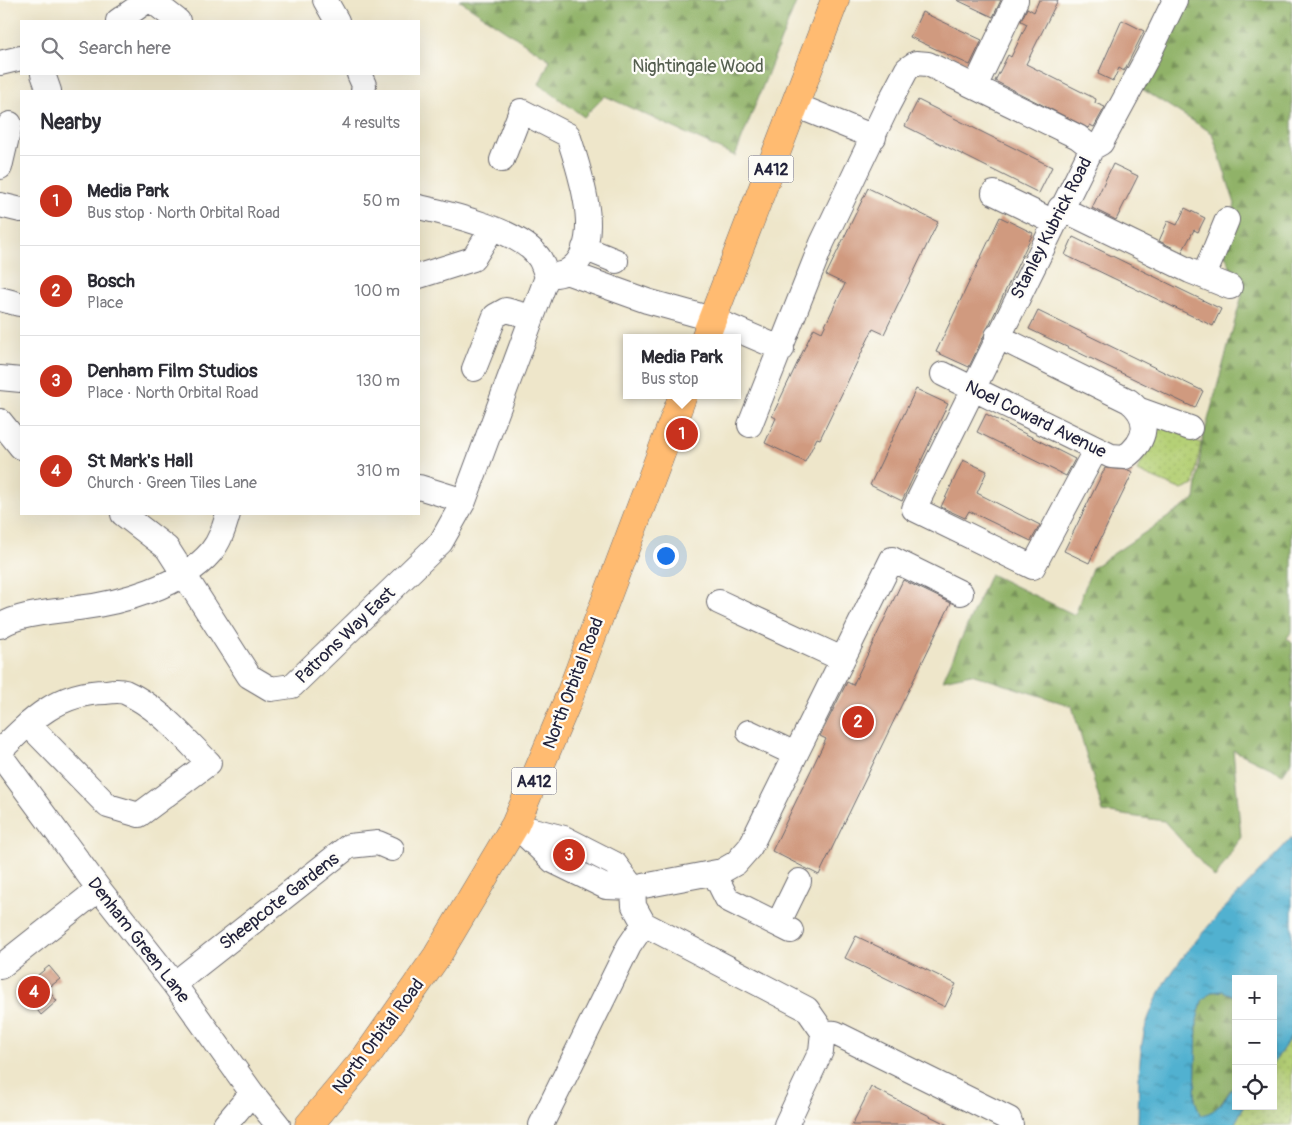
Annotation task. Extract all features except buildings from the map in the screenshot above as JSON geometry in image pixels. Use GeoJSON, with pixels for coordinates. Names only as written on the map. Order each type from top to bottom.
{"type":"FeatureCollection","features":[{"type":"Feature","properties":{"kind":"main road","name":"A412"},"geometry":{"type":"LineString","coordinates":[[708,328],[835,0]]}},
{"type":"Feature","properties":{"kind":"main road","name":"North Orbital Road"},"geometry":{"type":"LineString","coordinates":[[309,1125],[366,1057],[437,956],[515,825],[568,700],[681,399]]}},
{"type":"Feature","properties":{"kind":"street"},"geometry":{"type":"LineString","coordinates":[[119,20],[149,0],[177,20]]}},
{"type":"Feature","properties":{"kind":"street"},"geometry":{"type":"LineString","coordinates":[[325,0],[335,20]]}},
{"type":"Feature","properties":{"kind":"street"},"geometry":{"type":"LineString","coordinates":[[975,87],[1016,0]]}},
{"type":"Feature","properties":{"kind":"street"},"geometry":{"type":"LineString","coordinates":[[1092,148],[1101,143],[1148,56],[1175,0]]}},
{"type":"Feature","properties":{"kind":"street"},"geometry":{"type":"LineString","coordinates":[[0,63],[20,58]]}},
{"type":"Feature","properties":{"kind":"street","name":"Stanley Kubrick Road"},"geometry":{"type":"LineString","coordinates":[[750,425],[782,349],[822,243],[907,69],[916,63],[928,64],[1078,137],[1092,148],[997,336],[914,509],[1032,567],[1096,449]]}},
{"type":"Feature","properties":{"kind":"street"},"geometry":{"type":"LineString","coordinates":[[43,75],[49,90]]}},
{"type":"Feature","properties":{"kind":"street"},"geometry":{"type":"LineString","coordinates":[[359,75],[364,85],[363,90]]}},
{"type":"Feature","properties":{"kind":"street"},"geometry":{"type":"LineString","coordinates":[[502,160],[524,102],[568,135],[585,193],[590,228],[584,248],[616,261]]}},
{"type":"Feature","properties":{"kind":"street"},"geometry":{"type":"LineString","coordinates":[[795,106],[874,137]]}},
{"type":"Feature","properties":{"kind":"street"},"geometry":{"type":"LineString","coordinates":[[0,167],[10,124]]}},
{"type":"Feature","properties":{"kind":"street"},"geometry":{"type":"LineString","coordinates":[[994,193],[1057,215],[1230,287]]}},
{"type":"Feature","properties":{"kind":"street"},"geometry":{"type":"LineString","coordinates":[[0,205],[20,210]]}},
{"type":"Feature","properties":{"kind":"street"},"geometry":{"type":"LineString","coordinates":[[420,207],[459,216],[520,240],[557,275],[647,301],[708,328],[729,334]]}},
{"type":"Feature","properties":{"kind":"street"},"geometry":{"type":"LineString","coordinates":[[1204,276],[1227,220]]}},
{"type":"Feature","properties":{"kind":"street"},"geometry":{"type":"LineString","coordinates":[[420,276],[473,259],[492,229]]}},
{"type":"Feature","properties":{"kind":"street","name":"Patrons Way East"},"geometry":{"type":"LineString","coordinates":[[125,515],[146,529],[167,548],[249,676],[271,689],[292,686],[441,542],[464,501],[532,317],[557,275],[580,260],[584,248]]}},
{"type":"Feature","properties":{"kind":"street"},"geometry":{"type":"LineString","coordinates":[[474,369],[495,316],[506,310],[532,317]]}},
{"type":"Feature","properties":{"kind":"street"},"geometry":{"type":"LineString","coordinates":[[997,336],[1129,401],[1140,410],[1190,428]]}},
{"type":"Feature","properties":{"kind":"street"},"geometry":{"type":"LineString","coordinates":[[741,337],[782,349]]}},
{"type":"Feature","properties":{"kind":"street","name":"Noel Coward Avenue"},"geometry":{"type":"LineString","coordinates":[[943,374],[1111,456],[1125,457],[1136,449],[1142,437],[1144,422],[1140,410]]}},
{"type":"Feature","properties":{"kind":"street"},"geometry":{"type":"LineString","coordinates":[[0,378],[20,380]]}},
{"type":"Feature","properties":{"kind":"street"},"geometry":{"type":"LineString","coordinates":[[0,421],[20,446]]}},
{"type":"Feature","properties":{"kind":"street"},"geometry":{"type":"LineString","coordinates":[[420,487],[464,501]]}},
{"type":"Feature","properties":{"kind":"street"},"geometry":{"type":"LineString","coordinates":[[1,622],[137,596],[183,575],[210,553],[224,531],[228,515]]}},
{"type":"Feature","properties":{"kind":"street"},"geometry":{"type":"LineString","coordinates":[[633,888],[714,873],[736,862],[750,847],[892,559],[961,593]]}},
{"type":"Feature","properties":{"kind":"street"},"geometry":{"type":"LineString","coordinates":[[719,602],[842,659]]}},
{"type":"Feature","properties":{"kind":"street"},"geometry":{"type":"LineString","coordinates":[[0,751],[28,724],[53,706],[85,692],[123,691],[157,711],[209,763],[139,815],[108,806],[87,787],[28,724]]}},
{"type":"Feature","properties":{"kind":"street"},"geometry":{"type":"LineString","coordinates":[[749,732],[795,754]]}},
{"type":"Feature","properties":{"kind":"street","name":"Denham Green Lane"},"geometry":{"type":"LineString","coordinates":[[0,755],[99,889],[174,984],[252,1093],[278,1125]]}},
{"type":"Feature","properties":{"kind":"street"},"geometry":{"type":"LineString","coordinates":[[515,825],[564,838],[615,864],[633,888],[634,906],[644,924],[807,1009],[823,1032],[821,1051],[786,1125]]}},
{"type":"Feature","properties":{"kind":"street","name":"Sheepcote Gardens"},"geometry":{"type":"LineString","coordinates":[[174,984],[349,846],[378,843],[392,849]]}},
{"type":"Feature","properties":{"kind":"street"},"geometry":{"type":"LineString","coordinates":[[714,873],[727,899],[785,928],[798,881]]}},
{"type":"Feature","properties":{"kind":"street"},"geometry":{"type":"LineString","coordinates":[[2,961],[99,889]]}},
{"type":"Feature","properties":{"kind":"street"},"geometry":{"type":"LineString","coordinates":[[541,1125],[629,946],[644,924]]}},
{"type":"Feature","properties":{"kind":"street"},"geometry":{"type":"LineString","coordinates":[[823,1032],[835,1033],[1010,1119],[1011,1125]]}},
{"type":"Feature","properties":{"kind":"street"},"geometry":{"type":"LineString","coordinates":[[225,1125],[252,1093]]}},
{"type":"Feature","properties":{"kind":"green space","name":"Nightingale Wood"},"geometry":{"type":"Polygon","coordinates":[[[459,0],[797,0],[735,156],[605,96],[584,117],[539,84],[550,60],[459,0]]]}},
{"type":"Feature","properties":{"kind":"green space"},"geometry":{"type":"Polygon","coordinates":[[[1183,0],[1292,0],[1292,631],[1287,638],[1292,643],[1292,761],[1283,774],[1233,750],[1241,837],[1215,878],[1164,821],[1103,812],[1072,706],[971,674],[943,680],[990,574],[1075,615],[1092,568],[1195,499],[1202,442],[1242,295],[1224,252],[1235,204],[1212,133],[1142,89],[1183,0]]]}},
{"type":"Feature","properties":{"kind":"green space"},"geometry":{"type":"Polygon","coordinates":[[[1161,424],[1201,443],[1194,485],[1182,490],[1137,471],[1161,424]]]}},
{"type":"Feature","properties":{"kind":"green space"},"geometry":{"type":"Polygon","coordinates":[[[1223,991],[1232,995],[1232,1088],[1217,1109],[1209,1114],[1200,1115],[1195,1100],[1197,1020],[1202,1001],[1211,992],[1223,991]]]}},
{"type":"Feature","properties":{"kind":"green space"},"geometry":{"type":"Polygon","coordinates":[[[1292,1035],[1292,1125],[1234,1125],[1242,1110],[1277,1110],[1277,1058],[1292,1035]]]}},
{"type":"Feature","properties":{"kind":"water"},"geometry":{"type":"Polygon","coordinates":[[[1292,837],[1292,1035],[1277,1058],[1277,975],[1232,975],[1232,995],[1223,991],[1211,992],[1202,1001],[1197,1020],[1195,1100],[1200,1115],[1206,1114],[1217,1108],[1232,1089],[1232,1110],[1242,1110],[1234,1125],[1138,1125],[1139,1071],[1144,1031],[1148,1019],[1159,994],[1174,970],[1211,923],[1292,837]]]}},
{"type":"Feature","properties":{"kind":"place","name":"Media Park"},"geometry":{"type":"Point","coordinates":[682,434]}},
{"type":"Feature","properties":{"kind":"place","name":"Bosch"},"geometry":{"type":"Point","coordinates":[858,722]}},
{"type":"Feature","properties":{"kind":"place","name":"Denham Film Studios"},"geometry":{"type":"Point","coordinates":[569,855]}},
{"type":"Feature","properties":{"kind":"place","name":"St Mark's Hall"},"geometry":{"type":"Point","coordinates":[34,992]}}]}
